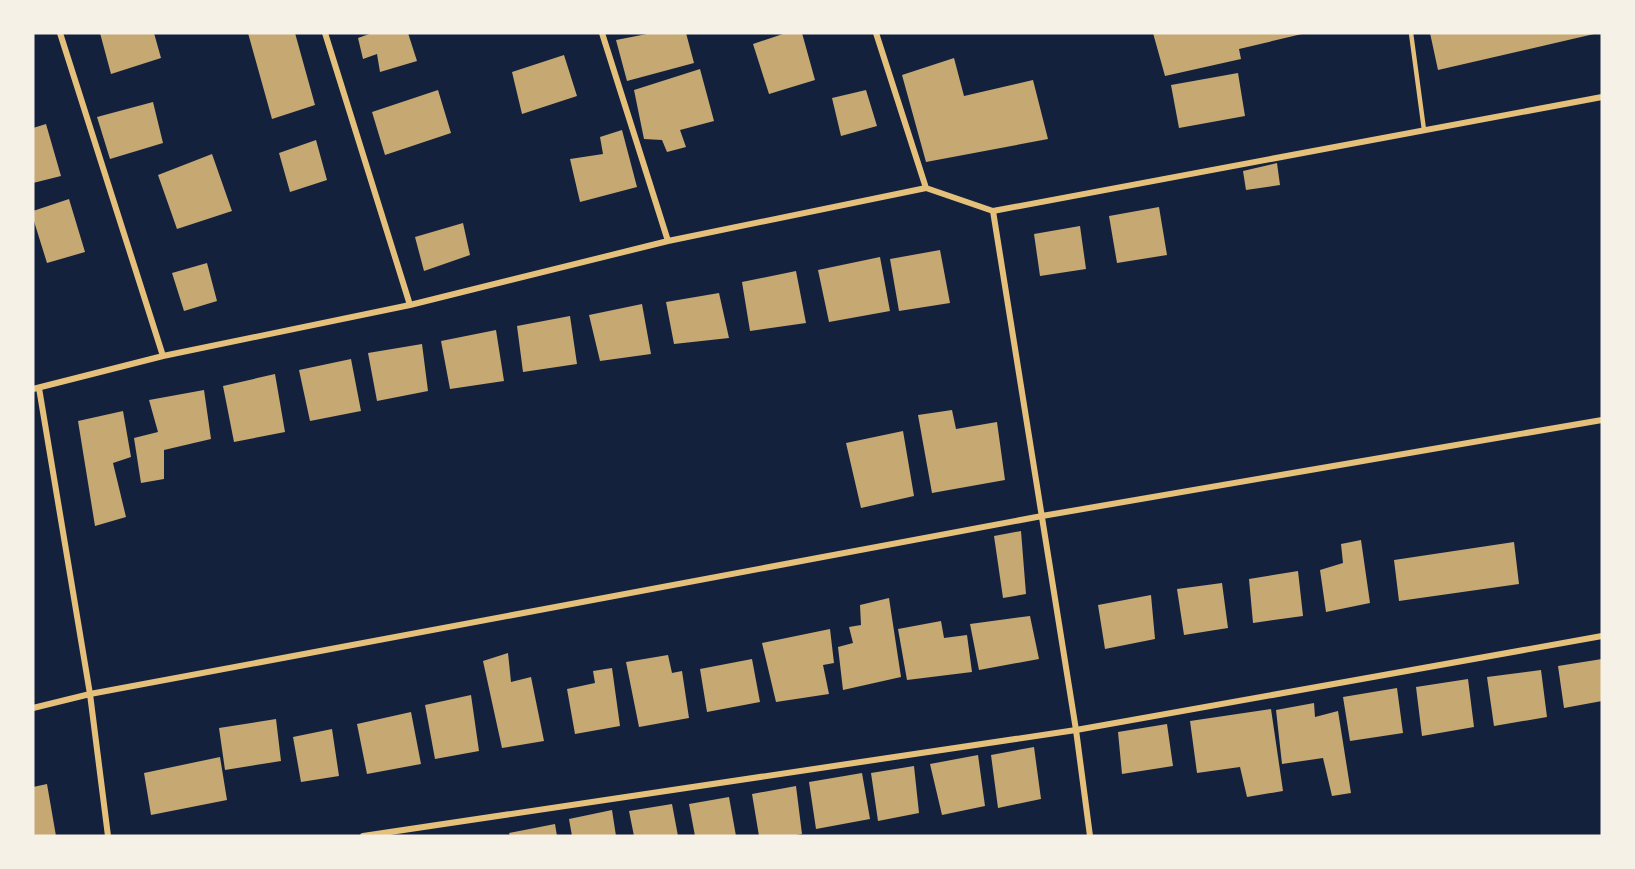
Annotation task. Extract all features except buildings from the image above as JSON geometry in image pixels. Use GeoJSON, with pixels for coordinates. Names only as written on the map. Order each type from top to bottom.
{"type":"FeatureCollection","features":[{"type":"Feature","properties":{"kind":"street"},"geometry":{"type":"LineString","coordinates":[[60,33],[163,356]]}},
{"type":"Feature","properties":{"kind":"street"},"geometry":{"type":"LineString","coordinates":[[325,33],[410,305]]}},
{"type":"Feature","properties":{"kind":"street"},"geometry":{"type":"LineString","coordinates":[[602,33],[668,241]]}},
{"type":"Feature","properties":{"kind":"street"},"geometry":{"type":"LineString","coordinates":[[876,33],[926,188]]}},
{"type":"Feature","properties":{"kind":"street"},"geometry":{"type":"LineString","coordinates":[[108,836],[90,694],[36,388],[163,356],[410,305],[668,241],[926,188],[993,211],[1602,97]]}},
{"type":"Feature","properties":{"kind":"street"},"geometry":{"type":"LineString","coordinates":[[993,211],[1076,730],[1090,836]]}},
{"type":"Feature","properties":{"kind":"street"},"geometry":{"type":"LineString","coordinates":[[33,708],[90,694],[1042,516],[1602,420]]}},
{"type":"Feature","properties":{"kind":"street"},"geometry":{"type":"LineString","coordinates":[[363,836],[1076,730],[1602,636]]}},
{"type":"Feature","properties":{"kind":"lane"},"geometry":{"type":"LineString","coordinates":[[1412,33],[1424,130]]}}]}
